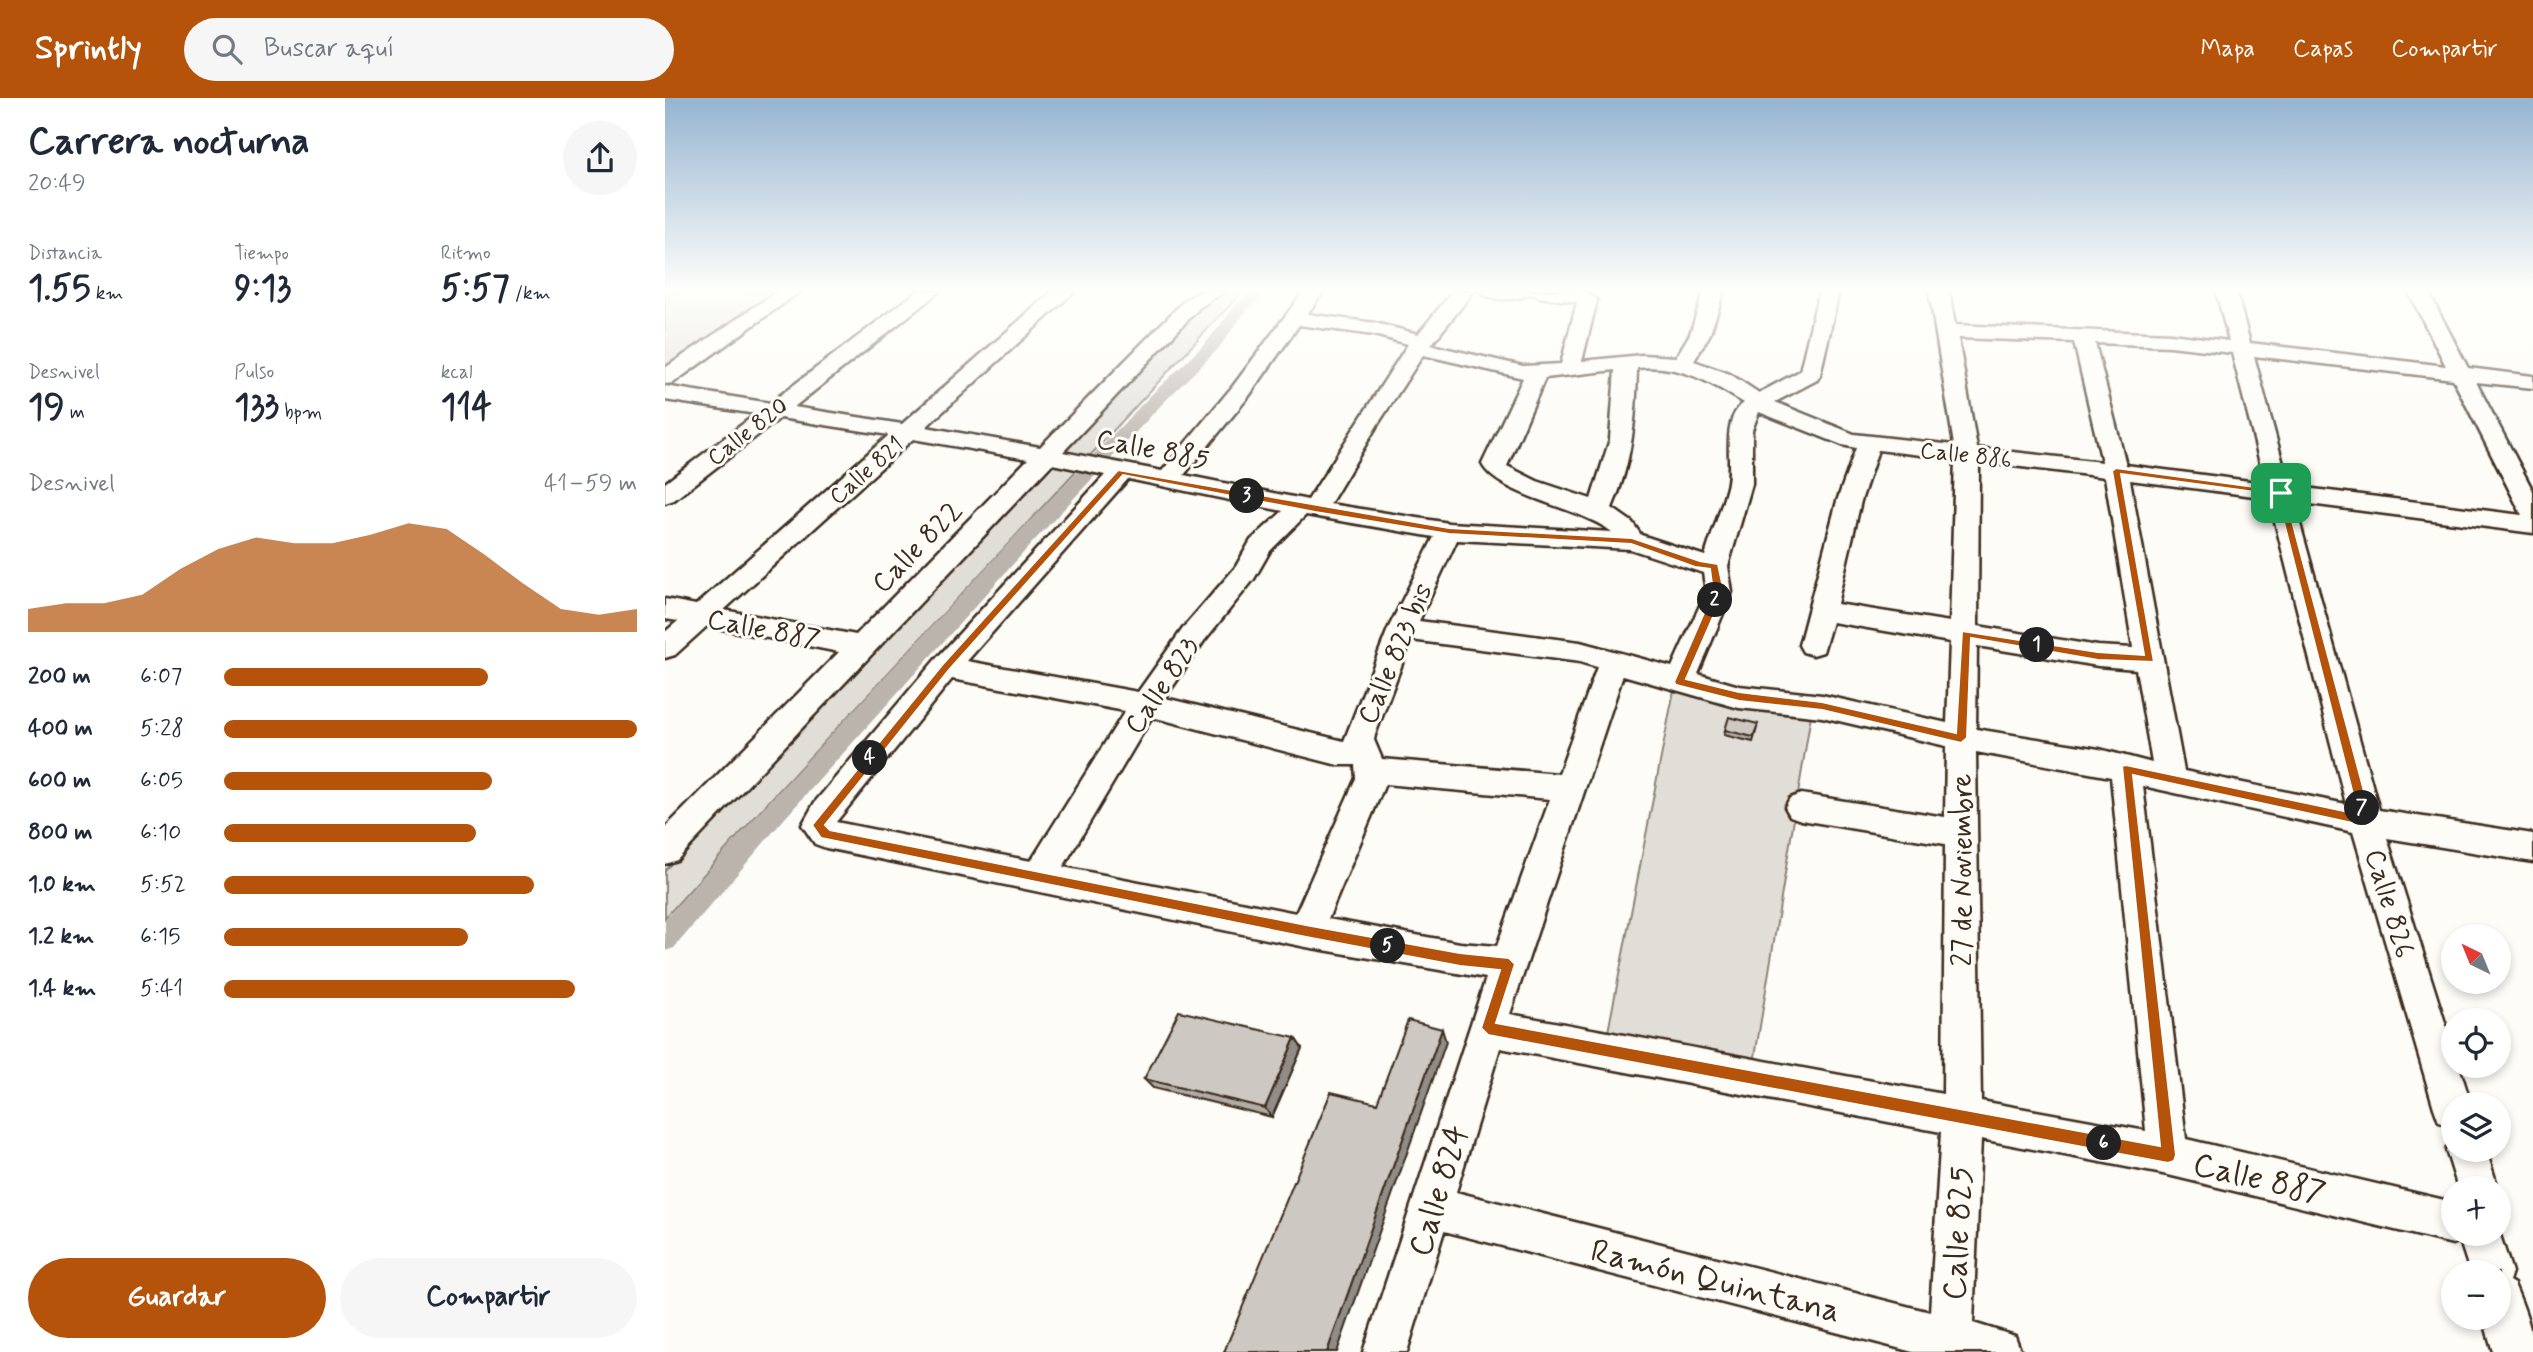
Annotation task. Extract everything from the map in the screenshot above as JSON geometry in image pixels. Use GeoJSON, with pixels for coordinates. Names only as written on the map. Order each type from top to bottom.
{"type":"FeatureCollection","features":[{"type":"Feature","properties":{"kind":"street"},"geometry":{"type":"LineString","coordinates":[[665,378],[706,350]]}},
{"type":"Feature","properties":{"kind":"street","name":"Calle 820"},"geometry":{"type":"LineString","coordinates":[[665,495],[853,350]]}},
{"type":"Feature","properties":{"kind":"street","name":"Calle 821"},"geometry":{"type":"LineString","coordinates":[[665,648],[1001,350]]}},
{"type":"Feature","properties":{"kind":"street","name":"Calle 822"},"geometry":{"type":"LineString","coordinates":[[665,850],[1149,350]]}},
{"type":"Feature","properties":{"kind":"street"},"geometry":{"type":"LineString","coordinates":[[1167,481],[1241,391],[1271,350]]}},
{"type":"Feature","properties":{"kind":"street","name":"Calle 823"},"geometry":{"type":"LineString","coordinates":[[1039,876],[1145,704],[1194,635],[1245,573],[1260,546],[1293,516],[1306,508],[1414,350]]}},
{"type":"Feature","properties":{"kind":"street","name":"Calle 886"},"geometry":{"type":"LineString","coordinates":[[1436,350],[1501,369],[1537,372],[1651,360],[1682,364],[1722,379],[1776,413],[1850,440],[2533,525]]}},
{"type":"Feature","properties":{"kind":"street"},"geometry":{"type":"LineString","coordinates":[[1570,369],[1575,350]]}},
{"type":"Feature","properties":{"kind":"street"},"geometry":{"type":"LineString","coordinates":[[1682,364],[1691,350]]}},
{"type":"Feature","properties":{"kind":"street"},"geometry":{"type":"LineString","coordinates":[[1680,682],[1719,592],[1715,566],[1740,484],[1741,430],[1747,411],[1759,401],[1808,375],[1813,367],[1817,350]]}},
{"type":"Feature","properties":{"kind":"street","name":"27 de Noviembre"},"geometry":{"type":"LineString","coordinates":[[1950,350],[1967,454],[1966,634],[1961,738],[1962,1115]]}},
{"type":"Feature","properties":{"kind":"street"},"geometry":{"type":"LineString","coordinates":[[2086,350],[2116,471],[2171,781]]}},
{"type":"Feature","properties":{"kind":"street","name":"Calle 826"},"geometry":{"type":"LineString","coordinates":[[2241,350],[2366,821],[2448,1092]]}},
{"type":"Feature","properties":{"kind":"street"},"geometry":{"type":"LineString","coordinates":[[2254,350],[2533,382]]}},
{"type":"Feature","properties":{"kind":"street"},"geometry":{"type":"LineString","coordinates":[[2448,350],[2533,514]]}},
{"type":"Feature","properties":{"kind":"street"},"geometry":{"type":"LineString","coordinates":[[1598,512],[1615,471],[1625,422],[1626,363]]}},
{"type":"Feature","properties":{"kind":"street"},"geometry":{"type":"LineString","coordinates":[[1537,372],[1495,464],[1501,473],[1598,512],[1628,533],[1632,541],[1699,565],[1715,566]]}},
{"type":"Feature","properties":{"kind":"street","name":"Calle 885"},"geometry":{"type":"LineString","coordinates":[[665,393],[994,445],[1306,508],[1449,531],[1632,541]]}},
{"type":"Feature","properties":{"kind":"street"},"geometry":{"type":"LineString","coordinates":[[1813,645],[1849,501],[1869,443]]}},
{"type":"Feature","properties":{"kind":"street"},"geometry":{"type":"LineString","coordinates":[[1115,471],[945,667],[827,811],[818,825],[820,830],[826,834],[1306,931],[1460,959],[1509,964],[1613,662]]}},
{"type":"Feature","properties":{"kind":"street","name":"Calle 823 bis"},"geometry":{"type":"LineString","coordinates":[[1306,931],[1372,778],[1360,735],[1402,629],[1449,531]]}},
{"type":"Feature","properties":{"kind":"street","name":"Calle 887"},"geometry":{"type":"LineString","coordinates":[[665,609],[862,646]]}},
{"type":"Feature","properties":{"kind":"street"},"geometry":{"type":"LineString","coordinates":[[1822,611],[2098,656],[2150,659]]}},
{"type":"Feature","properties":{"kind":"street"},"geometry":{"type":"LineString","coordinates":[[1402,629],[1559,649],[1739,696],[1822,706],[1961,738],[2099,761],[2171,781],[2366,821],[2533,848]]}},
{"type":"Feature","properties":{"kind":"street"},"geometry":{"type":"LineString","coordinates":[[945,667],[1210,718],[1369,762],[1570,788]]}},
{"type":"Feature","properties":{"kind":"street"},"geometry":{"type":"LineString","coordinates":[[2126,769],[2168,1155]]}},
{"type":"Feature","properties":{"kind":"street"},"geometry":{"type":"LineString","coordinates":[[1801,807],[1961,833]]}},
{"type":"Feature","properties":{"kind":"street","name":"Calle 824"},"geometry":{"type":"LineString","coordinates":[[1385,1352],[1509,964]]}},
{"type":"Feature","properties":{"kind":"street","name":"Calle 887"},"geometry":{"type":"LineString","coordinates":[[1488,1028],[2168,1155],[2441,1220]]}},
{"type":"Feature","properties":{"kind":"street","name":"Calle 825"},"geometry":{"type":"LineString","coordinates":[[1951,1346],[1962,1115]]}},
{"type":"Feature","properties":{"kind":"street","name":"Ramón Quintana"},"geometry":{"type":"LineString","coordinates":[[1432,1207],[1951,1346],[1999,1352]]}},
{"type":"Feature","properties":{"kind":"street"},"geometry":{"type":"LineString","coordinates":[[2508,1330],[2515,1352]]}},
{"type":"Feature","properties":{"kind":"shaded area"},"geometry":{"type":"Polygon","coordinates":[[[665,350],[699,350],[665,373],[665,350]]]}},
{"type":"Feature","properties":{"kind":"shaded area"},"geometry":{"type":"Polygon","coordinates":[[[1158,350],[1189,350],[773,797],[665,918],[665,870],[1158,350]]]}},
{"type":"Feature","properties":{"kind":"shaded area"},"geometry":{"type":"Polygon","coordinates":[[[1674,690],[1759,711],[1811,715],[1753,1069],[1607,1037],[1674,690]]]}},
{"type":"Feature","properties":{"kind":"building"},"geometry":{"type":"Polygon","coordinates":[[[1729,717],[1758,724],[1753,737],[1725,730],[1729,717]]]}},
{"type":"Feature","properties":{"kind":"building"},"geometry":{"type":"Polygon","coordinates":[[[1179,1011],[1295,1038],[1265,1108],[1144,1079],[1179,1011]]]}},
{"type":"Feature","properties":{"kind":"building"},"geometry":{"type":"Polygon","coordinates":[[[1408,1020],[1442,1029],[1327,1352],[1224,1352],[1331,1092],[1377,1103],[1408,1020]]]}},
{"type":"Feature","properties":{"kind":"waterway"},"geometry":{"type":"LineString","coordinates":[[665,939],[776,811],[1026,537],[1157,399],[1208,350]]}},
{"type":"Feature","properties":{"kind":"route"},"geometry":{"type":"LineString","coordinates":[[2116,471],[2281,493],[2366,821],[2171,781],[2126,769],[2168,1155],[1488,1028],[1509,964],[1460,959],[1306,931],[826,834],[818,825],[945,667],[1121,472],[1449,531],[1632,541],[1699,565],[1715,566],[1719,592],[1680,682],[1756,699],[1822,706],[1961,738],[1966,634],[2098,656],[2150,659],[2116,471]]}}]}
